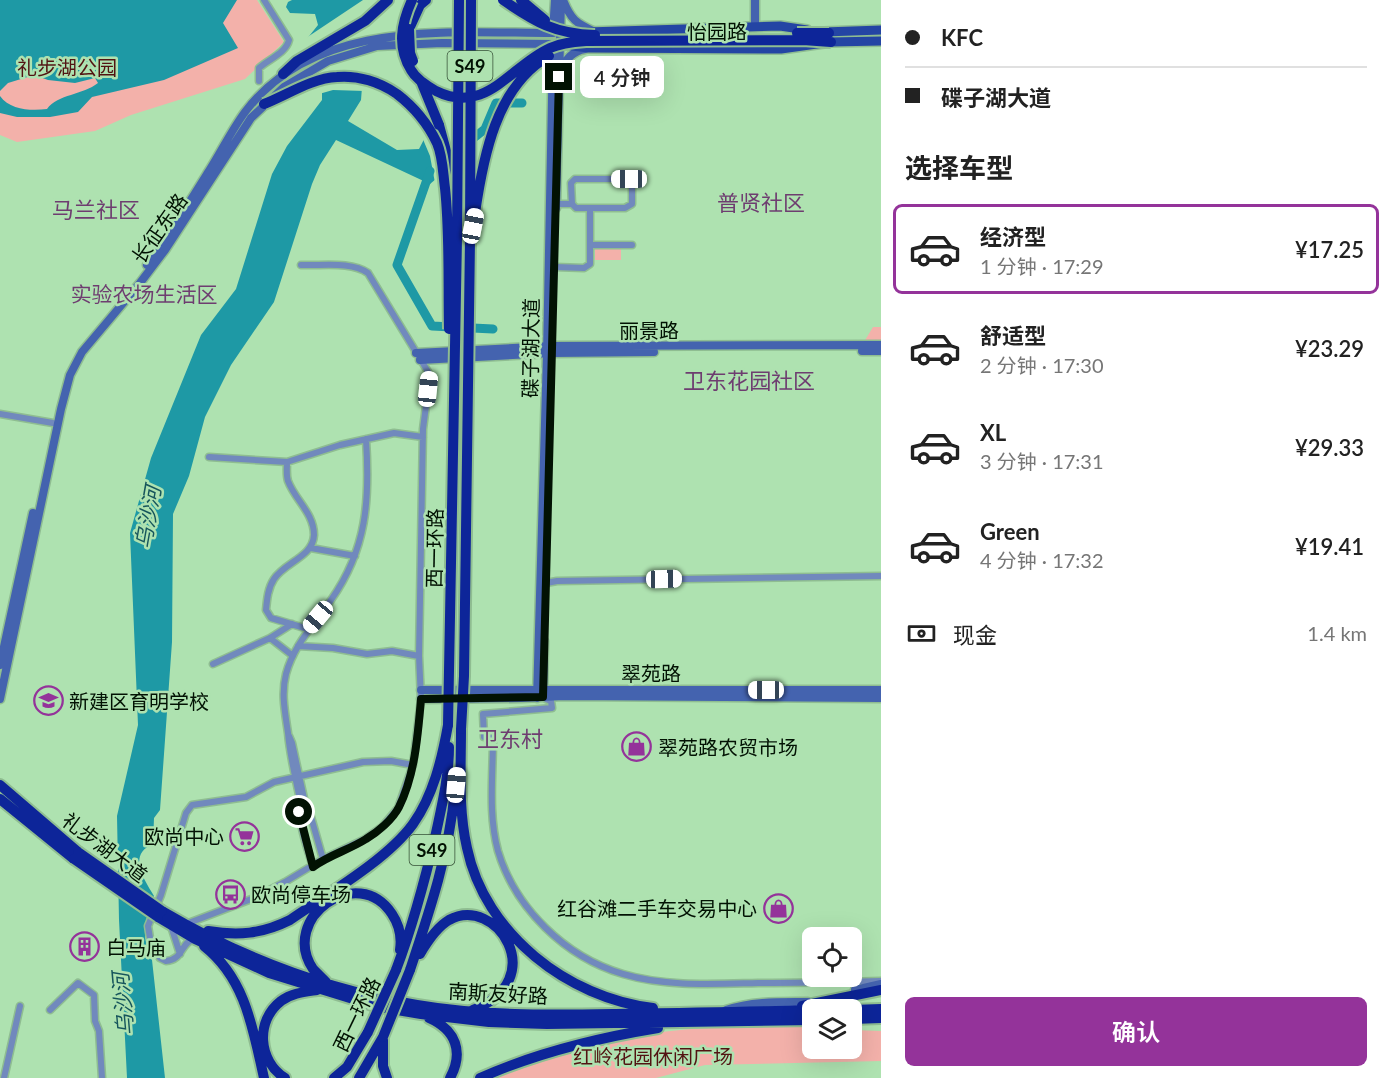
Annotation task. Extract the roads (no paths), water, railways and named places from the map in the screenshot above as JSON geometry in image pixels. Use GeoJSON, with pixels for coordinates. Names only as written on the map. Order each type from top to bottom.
{"type":"FeatureCollection","features":[{"type":"Feature","properties":{"kind":"highway"},"geometry":{"type":"LineString","coordinates":[[283,75],[297,61],[365,21],[388,0]]}},
{"type":"Feature","properties":{"kind":"highway"},"geometry":{"type":"LineString","coordinates":[[412,0],[402,29],[402,48],[412,73],[429,87],[444,95],[462,98],[491,91],[531,59],[550,48],[568,42],[619,38],[830,37]]}},
{"type":"Feature","properties":{"kind":"highway"},"geometry":{"type":"LineString","coordinates":[[426,0],[420,5],[409,29],[410,53],[439,125],[449,162],[449,392],[454,438]]}},
{"type":"Feature","properties":{"kind":"highway","name":"西一环路"},"geometry":{"type":"LineString","coordinates":[[345,1078],[396,970],[415,919],[443,801],[449,762],[459,0]]}},
{"type":"Feature","properties":{"kind":"highway","name":"西一环路"},"geometry":{"type":"LineString","coordinates":[[359,1078],[383,1037],[410,970],[440,880],[452,814],[461,729],[464,676],[470,240],[471,0]]}},
{"type":"Feature","properties":{"kind":"highway"},"geometry":{"type":"LineString","coordinates":[[503,0],[535,22],[562,31],[619,38]]}},
{"type":"Feature","properties":{"kind":"highway"},"geometry":{"type":"LineString","coordinates":[[520,0],[543,19],[563,28],[619,38]]}},
{"type":"Feature","properties":{"kind":"highway"},"geometry":{"type":"LineString","coordinates":[[470,240],[480,180],[489,145],[499,116],[513,91],[542,60],[561,50],[619,38]]}},
{"type":"Feature","properties":{"kind":"highway"},"geometry":{"type":"LineString","coordinates":[[264,104],[314,82],[336,76],[361,78],[385,86],[421,117],[437,144],[443,167],[448,214]]}},
{"type":"Feature","properties":{"kind":"highway"},"geometry":{"type":"LineString","coordinates":[[192,930],[242,935],[280,925],[389,849],[413,823],[423,807],[442,756],[448,725]]}},
{"type":"Feature","properties":{"kind":"highway"},"geometry":{"type":"LineString","coordinates":[[461,729],[460,795],[467,849],[475,875],[504,925],[521,945],[543,964],[590,991],[641,1007],[694,1018]]}},
{"type":"Feature","properties":{"kind":"highway","name":"礼步湖大道"},"geometry":{"type":"LineString","coordinates":[[0,785],[76,856]]}},
{"type":"Feature","properties":{"kind":"highway","name":"礼步湖大道"},"geometry":{"type":"LineString","coordinates":[[0,798],[76,856],[160,914],[192,930]]}},
{"type":"Feature","properties":{"kind":"highway"},"geometry":{"type":"LineString","coordinates":[[285,1078],[272,1066],[265,1054],[263,1042],[266,1021],[275,1007],[290,996],[323,986],[309,959],[305,940],[310,920],[322,905],[339,896],[349,894],[360,893],[378,899],[395,919],[401,936],[396,970]]}},
{"type":"Feature","properties":{"kind":"highway","name":"礼步湖大道"},"geometry":{"type":"LineString","coordinates":[[160,914],[171,926],[192,930]]}},
{"type":"Feature","properties":{"kind":"highway"},"geometry":{"type":"LineString","coordinates":[[410,970],[431,938],[450,919],[462,915],[478,917],[489,922],[499,929],[512,952],[513,966],[510,979],[496,997],[470,1011]]}},
{"type":"Feature","properties":{"kind":"highway"},"geometry":{"type":"LineString","coordinates":[[192,930],[225,967],[242,995],[264,1078]]}},
{"type":"Feature","properties":{"kind":"highway","name":"南斯友好路"},"geometry":{"type":"LineString","coordinates":[[192,930],[323,986],[379,1007],[421,1014],[489,1022],[694,1018],[719,1013],[802,1010]]}},
{"type":"Feature","properties":{"kind":"highway","name":"南斯友好路"},"geometry":{"type":"LineString","coordinates":[[323,986],[418,1005],[470,1011],[802,1020]]}},
{"type":"Feature","properties":{"kind":"highway"},"geometry":{"type":"LineString","coordinates":[[774,1011],[881,990]]}},
{"type":"Feature","properties":{"kind":"highway"},"geometry":{"type":"LineString","coordinates":[[862,1010],[881,1009]]}},
{"type":"Feature","properties":{"kind":"highway"},"geometry":{"type":"LineString","coordinates":[[421,1014],[437,1022],[452,1036],[457,1055],[456,1067],[450,1078]]}},
{"type":"Feature","properties":{"kind":"highway"},"geometry":{"type":"LineString","coordinates":[[480,1078],[516,1063],[592,1041],[694,1018]]}},
{"type":"Feature","properties":{"kind":"highway"},"geometry":{"type":"LineString","coordinates":[[862,1019],[881,1018]]}},
{"type":"Feature","properties":{"kind":"highway"},"geometry":{"type":"LineString","coordinates":[[334,1078],[347,1067],[368,1032]]}},
{"type":"Feature","properties":{"kind":"highway"},"geometry":{"type":"LineString","coordinates":[[383,1037],[383,1066],[387,1078]]}},
{"type":"Feature","properties":{"kind":"main road"},"geometry":{"type":"LineString","coordinates":[[522,33],[542,22],[555,0]]}},
{"type":"Feature","properties":{"kind":"main road","name":"碟子湖大道"},"geometry":{"type":"LineString","coordinates":[[540,694],[550,350],[555,267],[559,77],[555,0]]}},
{"type":"Feature","properties":{"kind":"main road"},"geometry":{"type":"LineString","coordinates":[[562,0],[572,19],[595,32]]}},
{"type":"Feature","properties":{"kind":"main road","name":"碟子湖大道"},"geometry":{"type":"LineString","coordinates":[[557,33],[562,0]]}},
{"type":"Feature","properties":{"kind":"main road"},"geometry":{"type":"LineString","coordinates":[[755,0],[755,27]]}},
{"type":"Feature","properties":{"kind":"main road","name":"怡园路"},"geometry":{"type":"LineString","coordinates":[[557,33],[780,26],[830,37],[881,41]]}},
{"type":"Feature","properties":{"kind":"main road","name":"怡园路"},"geometry":{"type":"LineString","coordinates":[[557,44],[588,48],[781,49],[830,37],[881,30]]}},
{"type":"Feature","properties":{"kind":"main road","name":"长征东路"},"geometry":{"type":"LineString","coordinates":[[0,665],[53,423],[71,360],[137,279],[173,227],[244,113],[283,75],[325,52],[440,33],[557,33]]}},
{"type":"Feature","properties":{"kind":"main road","name":"长征东路"},"geometry":{"type":"LineString","coordinates":[[0,699],[70,375],[77,360],[165,250],[250,118],[284,87],[328,61],[377,42],[557,44]]}},
{"type":"Feature","properties":{"kind":"main road"},"geometry":{"type":"LineString","coordinates":[[522,43],[541,55],[548,64],[552,85]]}},
{"type":"Feature","properties":{"kind":"main road","name":"碟子湖大道"},"geometry":{"type":"LineString","coordinates":[[540,694],[546,583],[552,85],[557,44]]}},
{"type":"Feature","properties":{"kind":"main road"},"geometry":{"type":"LineString","coordinates":[[559,77],[570,57],[576,51],[588,48]]}},
{"type":"Feature","properties":{"kind":"main road","name":"丽景路"},"geometry":{"type":"LineString","coordinates":[[418,356],[550,350],[881,345]]}},
{"type":"Feature","properties":{"kind":"main road","name":"丽景路"},"geometry":{"type":"LineString","coordinates":[[550,350],[881,351]]}},
{"type":"Feature","properties":{"kind":"main road","name":"翠苑路"},"geometry":{"type":"LineString","coordinates":[[421,695],[881,690]]}},
{"type":"Feature","properties":{"kind":"main road","name":"翠苑路"},"geometry":{"type":"LineString","coordinates":[[540,694],[881,698]]}},
{"type":"Feature","properties":{"kind":"main road"},"geometry":{"type":"LineString","coordinates":[[719,1013],[738,1006],[765,1002],[807,1002],[881,982]]}},
{"type":"Feature","properties":{"kind":"street"},"geometry":{"type":"LineString","coordinates":[[259,81],[260,68],[270,58],[285,50],[289,40],[264,0]]}},
{"type":"Feature","properties":{"kind":"street"},"geometry":{"type":"LineString","coordinates":[[556,204],[572,204],[576,208],[629,206],[632,204],[632,183],[629,179],[575,179],[571,183],[572,204]]}},
{"type":"Feature","properties":{"kind":"street"},"geometry":{"type":"LineString","coordinates":[[555,267],[588,267],[590,264],[590,208]]}},
{"type":"Feature","properties":{"kind":"street"},"geometry":{"type":"LineString","coordinates":[[590,245],[632,245]]}},
{"type":"Feature","properties":{"kind":"street"},"geometry":{"type":"LineString","coordinates":[[301,265],[362,268],[368,273],[430,375],[423,437],[419,656],[421,695],[412,765],[398,808],[382,827],[365,839],[323,859],[313,867],[192,930],[180,954],[171,961],[160,958],[151,944],[149,921],[161,895],[166,873],[188,809],[197,803],[246,797],[274,782],[363,762],[391,761],[412,765]]}},
{"type":"Feature","properties":{"kind":"street"},"geometry":{"type":"LineString","coordinates":[[0,414],[53,423]]}},
{"type":"Feature","properties":{"kind":"street"},"geometry":{"type":"LineString","coordinates":[[209,457],[287,462],[394,433],[423,437]]}},
{"type":"Feature","properties":{"kind":"street"},"geometry":{"type":"LineString","coordinates":[[323,859],[287,744],[283,694],[286,674],[298,646],[340,587],[355,556],[367,511],[366,439]]}},
{"type":"Feature","properties":{"kind":"street"},"geometry":{"type":"LineString","coordinates":[[287,462],[287,478],[295,495],[306,509],[314,537],[311,548],[280,572],[268,592],[266,610],[268,616],[308,629]]}},
{"type":"Feature","properties":{"kind":"street"},"geometry":{"type":"LineString","coordinates":[[311,548],[355,556]]}},
{"type":"Feature","properties":{"kind":"street"},"geometry":{"type":"LineString","coordinates":[[546,583],[881,576]]}},
{"type":"Feature","properties":{"kind":"street"},"geometry":{"type":"LineString","coordinates":[[213,664],[270,638],[292,624]]}},
{"type":"Feature","properties":{"kind":"street"},"geometry":{"type":"LineString","coordinates":[[270,638],[293,656]]}},
{"type":"Feature","properties":{"kind":"street"},"geometry":{"type":"LineString","coordinates":[[298,646],[333,648],[367,654],[392,651],[419,656]]}},
{"type":"Feature","properties":{"kind":"street"},"geometry":{"type":"LineString","coordinates":[[540,694],[551,701],[552,708],[483,714],[484,737],[493,738],[492,821],[507,875],[530,910],[564,944],[600,966],[650,980],[700,984],[881,982]]}},
{"type":"Feature","properties":{"kind":"street"},"geometry":{"type":"LineString","coordinates":[[297,776],[301,804],[299,812],[313,867]]}},
{"type":"Feature","properties":{"kind":"street"},"geometry":{"type":"LineString","coordinates":[[171,926],[180,954]]}},
{"type":"Feature","properties":{"kind":"street"},"geometry":{"type":"LineString","coordinates":[[50,1010],[78,983],[94,995],[102,1078]]}},
{"type":"Feature","properties":{"kind":"street"},"geometry":{"type":"LineString","coordinates":[[4,1078],[20,1006]]}},
{"type":"Feature","properties":{"kind":"water","name":"礼步湖公园"},"geometry":{"type":"Polygon","coordinates":[[[0,0],[237,0],[223,23],[238,48],[164,80],[92,97],[78,112],[50,117],[17,117],[0,113],[0,96],[15,107],[34,110],[47,109],[58,100],[98,83],[95,78],[75,83],[48,80],[34,75],[8,83],[0,91],[0,0]]]}},
{"type":"Feature","properties":{"kind":"water","name":"乌沙河"},"geometry":{"type":"Polygon","coordinates":[[[292,0],[365,0],[366,36],[361,100],[348,121],[397,150],[419,149],[432,124],[475,146],[430,184],[336,140],[320,165],[312,184],[274,302],[231,365],[205,417],[189,476],[173,514],[172,642],[160,810],[154,818],[153,844],[145,849],[139,861],[142,875],[154,896],[146,921],[145,935],[152,960],[165,1078],[127,1078],[119,920],[117,816],[138,725],[130,533],[151,458],[201,335],[236,289],[272,174],[287,146],[322,100],[322,89],[306,40],[318,25],[315,14],[290,13],[286,7],[292,0]]]}},
{"type":"Feature","properties":{"kind":"waterway"},"geometry":{"type":"LineString","coordinates":[[466,144],[485,129],[496,103],[522,103]]}},
{"type":"Feature","properties":{"kind":"waterway"},"geometry":{"type":"LineString","coordinates":[[430,171],[397,265],[432,326],[493,329]]}},
{"type":"Feature","properties":{"kind":"place","name":"新建区育明学校"},"geometry":{"type":"Point","coordinates":[48,701]}},
{"type":"Feature","properties":{"kind":"place","name":"翠苑路农贸市场"},"geometry":{"type":"Point","coordinates":[637,747]}},
{"type":"Feature","properties":{"kind":"place","name":"欧尚中心"},"geometry":{"type":"Point","coordinates":[245,836]}},
{"type":"Feature","properties":{"kind":"place","name":"欧尚停车场"},"geometry":{"type":"Point","coordinates":[230,894]}},
{"type":"Feature","properties":{"kind":"place","name":"红谷滩二手车交易中心"},"geometry":{"type":"Point","coordinates":[778,908]}},
{"type":"Feature","properties":{"kind":"place","name":"白马庙"},"geometry":{"type":"Point","coordinates":[85,947]}},
{"type":"Feature","properties":{"kind":"district","name":"普贤社区"},"geometry":{"type":"Point","coordinates":[761,202]}},
{"type":"Feature","properties":{"kind":"district","name":"马兰社区"},"geometry":{"type":"Point","coordinates":[96,209]}},
{"type":"Feature","properties":{"kind":"district","name":"实验农场生活区"},"geometry":{"type":"Point","coordinates":[144,293]}},
{"type":"Feature","properties":{"kind":"district","name":"卫东花园社区"},"geometry":{"type":"Point","coordinates":[749,380]}},
{"type":"Feature","properties":{"kind":"district","name":"卫东村"},"geometry":{"type":"Point","coordinates":[510,738]}},
{"type":"Feature","properties":{"kind":"park label","name":"红岭花园休闲广场"},"geometry":{"type":"Point","coordinates":[653,1056]}}]}
